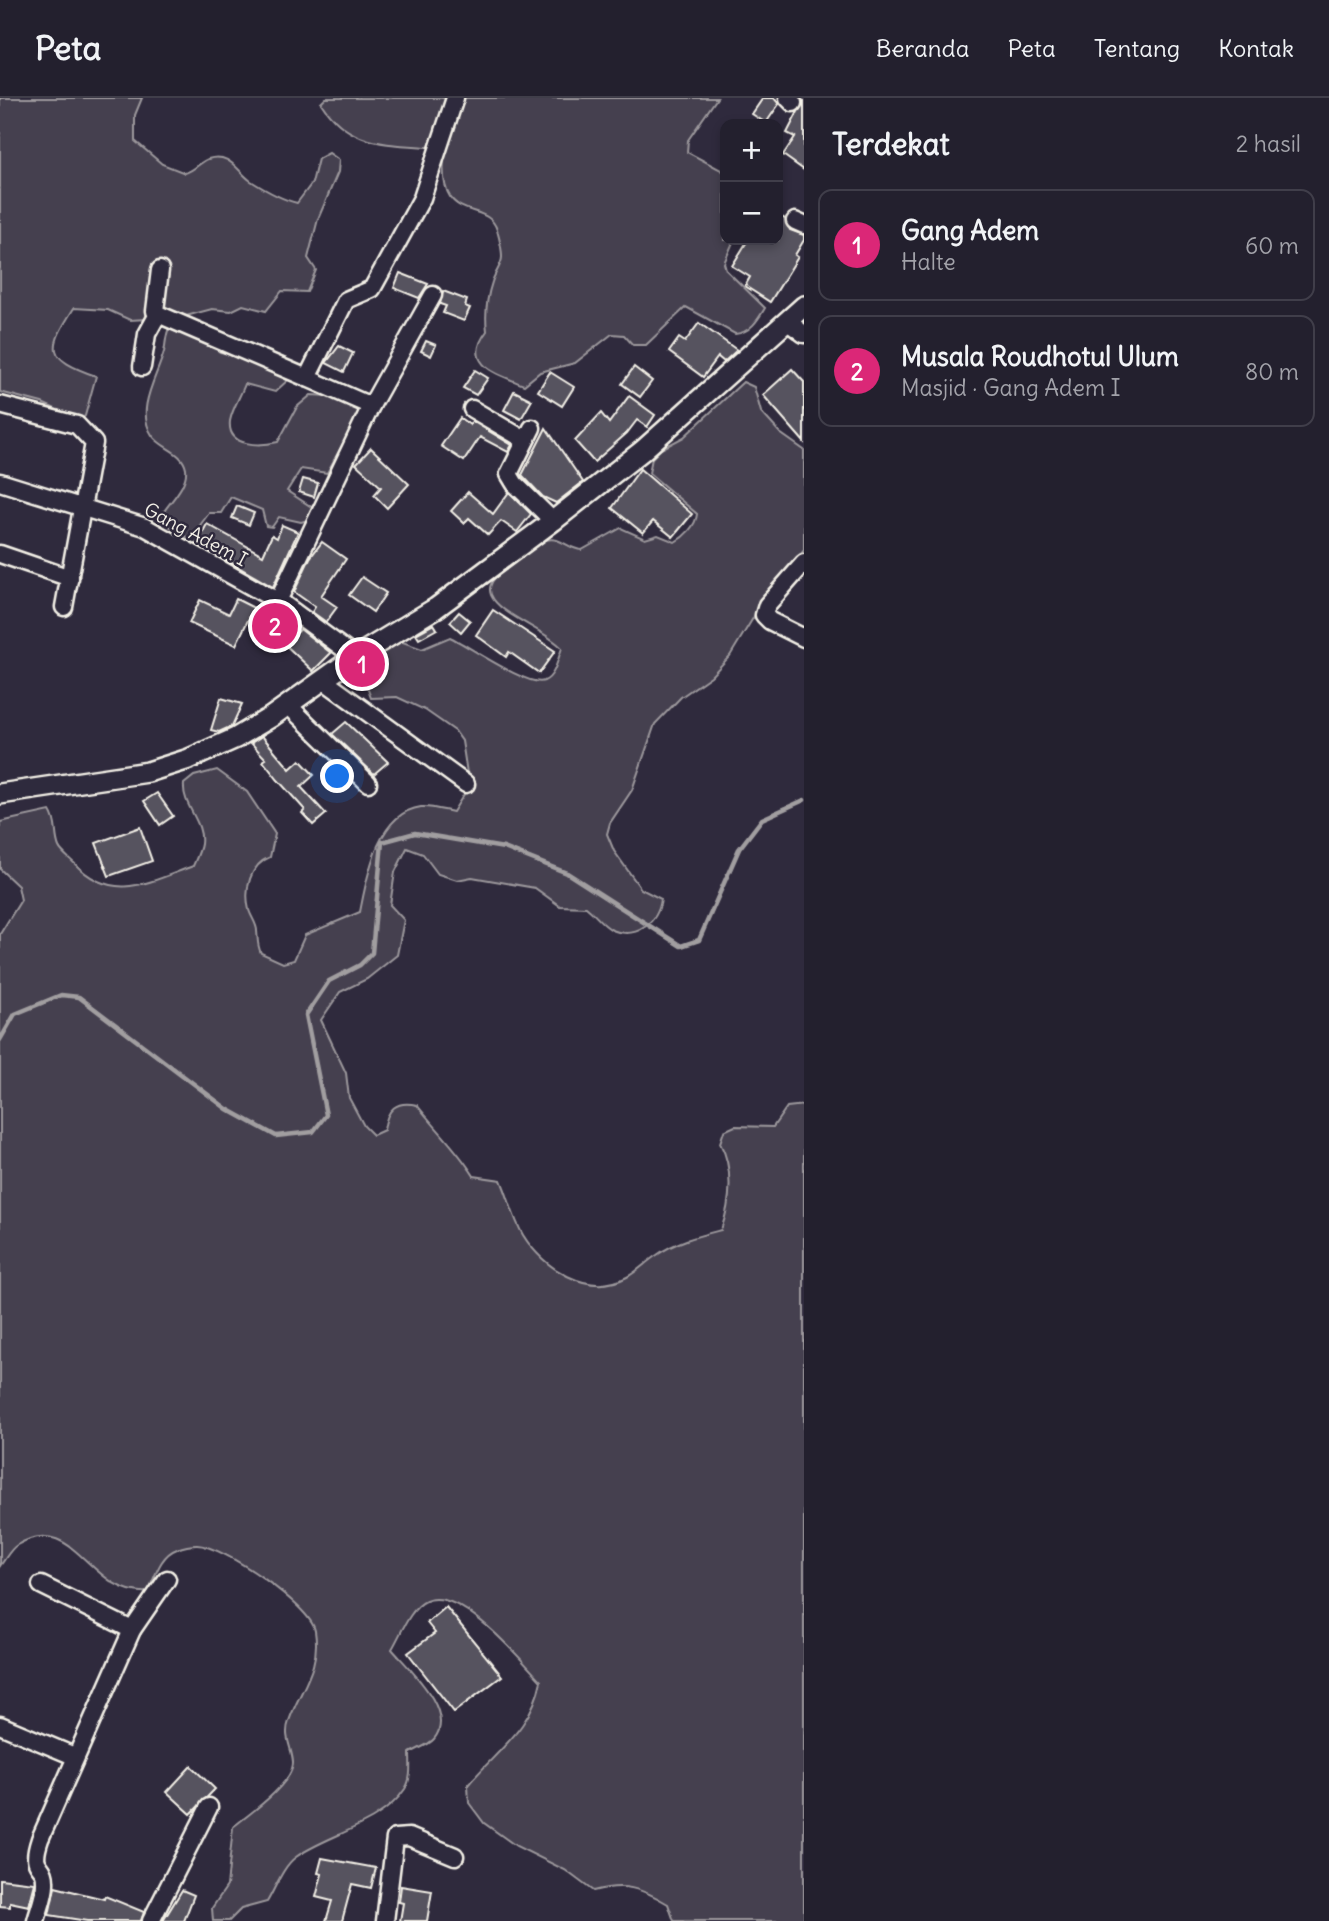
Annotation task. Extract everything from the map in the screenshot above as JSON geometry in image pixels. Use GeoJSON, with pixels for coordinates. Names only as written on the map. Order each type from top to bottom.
{"type":"FeatureCollection","features":[{"type":"Feature","properties":{"kind":"main road"},"geometry":{"type":"LineString","coordinates":[[0,794],[158,769],[236,738],[355,657],[436,608],[553,521],[796,328],[804,306]]}},
{"type":"Feature","properties":{"kind":"street"},"geometry":{"type":"LineString","coordinates":[[307,378],[346,300],[372,289],[422,198],[455,98]]}},
{"type":"Feature","properties":{"kind":"street"},"geometry":{"type":"LineString","coordinates":[[160,270],[155,311],[158,314],[371,406]]}},
{"type":"Feature","properties":{"kind":"street"},"geometry":{"type":"LineString","coordinates":[[278,601],[371,406],[433,295]]}},
{"type":"Feature","properties":{"kind":"street"},"geometry":{"type":"LineString","coordinates":[[142,367],[147,334],[158,314]]}},
{"type":"Feature","properties":{"kind":"street"},"geometry":{"type":"LineString","coordinates":[[0,405],[77,425],[94,443],[64,607]]}},
{"type":"Feature","properties":{"kind":"street"},"geometry":{"type":"LineString","coordinates":[[472,409],[529,434],[510,468],[511,479],[553,521]]}},
{"type":"Feature","properties":{"kind":"street","name":"Gang Adem I"},"geometry":{"type":"LineString","coordinates":[[0,482],[145,527],[278,601],[355,657]]}},
{"type":"Feature","properties":{"kind":"street"},"geometry":{"type":"LineString","coordinates":[[0,554],[70,578]]}},
{"type":"Feature","properties":{"kind":"street"},"geometry":{"type":"LineString","coordinates":[[804,563],[767,605],[764,615],[770,621],[804,638]]}},
{"type":"Feature","properties":{"kind":"street"},"geometry":{"type":"LineString","coordinates":[[323,680],[466,784]]}},
{"type":"Feature","properties":{"kind":"street"},"geometry":{"type":"LineString","coordinates":[[288,705],[368,783]]}},
{"type":"Feature","properties":{"kind":"street"},"geometry":{"type":"LineString","coordinates":[[36,1921],[46,1882],[36,1865],[35,1854],[74,1756],[132,1630],[167,1578]]}},
{"type":"Feature","properties":{"kind":"street"},"geometry":{"type":"LineString","coordinates":[[41,1585],[132,1630]]}},
{"type":"Feature","properties":{"kind":"street"},"geometry":{"type":"LineString","coordinates":[[0,1725],[74,1756]]}},
{"type":"Feature","properties":{"kind":"street"},"geometry":{"type":"LineString","coordinates":[[151,1921],[209,1807]]}},
{"type":"Feature","properties":{"kind":"street"},"geometry":{"type":"LineString","coordinates":[[385,1921],[395,1838],[409,1837],[455,1856]]}},
{"type":"Feature","properties":{"kind":"shaded area"},"geometry":{"type":"Polygon","coordinates":[[[0,98],[142,98],[135,115],[135,141],[162,164],[185,173],[208,159],[222,158],[262,188],[297,203],[312,183],[318,159],[329,153],[339,160],[338,172],[318,219],[308,258],[316,270],[307,292],[282,291],[266,311],[243,305],[231,311],[212,309],[186,316],[162,309],[146,319],[130,320],[108,310],[74,308],[59,333],[56,351],[67,364],[96,376],[85,416],[80,420],[42,403],[0,392],[0,98]]]}},
{"type":"Feature","properties":{"kind":"shaded area"},"geometry":{"type":"Polygon","coordinates":[[[326,98],[717,98],[688,140],[687,152],[720,169],[720,245],[732,245],[724,263],[726,270],[765,308],[749,328],[735,334],[686,307],[646,345],[633,345],[624,335],[612,334],[575,363],[540,372],[524,385],[504,377],[486,367],[478,352],[487,331],[486,312],[490,288],[502,257],[497,230],[491,220],[454,202],[447,191],[444,174],[445,149],[376,142],[361,137],[333,119],[321,103],[326,98]]]}},
{"type":"Feature","properties":{"kind":"shaded area"},"geometry":{"type":"Polygon","coordinates":[[[170,326],[199,335],[220,352],[238,355],[289,379],[275,392],[245,384],[230,421],[231,430],[239,441],[255,444],[278,442],[297,407],[311,395],[329,396],[361,411],[327,473],[301,469],[287,491],[313,508],[308,520],[301,522],[279,517],[272,527],[266,526],[262,510],[231,497],[221,513],[209,513],[190,539],[163,522],[161,516],[181,488],[186,475],[181,458],[156,440],[147,425],[146,404],[170,326]]]}},
{"type":"Feature","properties":{"kind":"shaded area"},"geometry":{"type":"Polygon","coordinates":[[[743,382],[754,387],[761,412],[780,433],[804,450],[804,550],[764,600],[730,656],[711,676],[681,697],[655,724],[632,790],[610,823],[607,834],[614,851],[641,889],[661,899],[651,922],[637,931],[621,933],[608,928],[586,907],[560,906],[535,888],[472,877],[457,880],[438,874],[423,854],[407,848],[395,872],[390,905],[404,920],[397,955],[367,979],[340,992],[321,1020],[346,1073],[349,1098],[364,1126],[373,1135],[384,1130],[387,1117],[398,1105],[417,1105],[474,1176],[501,1180],[523,1235],[542,1258],[554,1268],[582,1282],[612,1283],[631,1275],[672,1246],[721,1230],[730,1186],[720,1143],[724,1131],[735,1126],[773,1127],[787,1107],[804,1105],[804,1921],[674,1921],[668,1904],[658,1898],[640,1890],[623,1887],[593,1891],[565,1870],[516,1846],[484,1823],[469,1803],[468,1785],[521,1726],[530,1713],[541,1681],[504,1642],[472,1614],[440,1599],[426,1601],[415,1609],[392,1649],[428,1691],[439,1716],[439,1728],[434,1739],[410,1753],[410,1776],[405,1789],[382,1812],[291,1861],[267,1902],[241,1909],[229,1921],[213,1921],[212,1908],[227,1886],[233,1827],[269,1798],[291,1770],[293,1762],[287,1727],[312,1668],[315,1657],[315,1631],[310,1620],[298,1607],[264,1579],[225,1555],[197,1545],[177,1549],[166,1556],[148,1592],[128,1590],[111,1581],[54,1538],[37,1537],[17,1545],[0,1566],[0,934],[21,900],[18,886],[0,869],[0,822],[50,811],[60,849],[89,876],[117,886],[146,883],[193,866],[201,836],[186,799],[184,784],[194,776],[217,770],[247,792],[275,834],[270,857],[258,866],[250,879],[247,894],[249,910],[257,928],[261,953],[283,963],[294,960],[305,935],[360,912],[371,865],[384,834],[394,821],[406,812],[421,807],[453,812],[469,786],[462,741],[455,731],[425,710],[397,697],[371,698],[362,673],[382,650],[400,641],[422,649],[450,637],[525,678],[536,681],[548,679],[562,648],[496,602],[490,592],[493,581],[530,549],[550,539],[582,550],[621,528],[645,539],[658,535],[675,542],[682,537],[692,527],[697,514],[649,473],[652,458],[661,449],[684,437],[743,382]]]}},
{"type":"Feature","properties":{"kind":"building"},"geometry":{"type":"Polygon","coordinates":[[[763,98],[774,98],[779,104],[769,119],[760,119],[752,114],[763,98]]]}},
{"type":"Feature","properties":{"kind":"building"},"geometry":{"type":"Polygon","coordinates":[[[804,100],[804,170],[783,155],[795,137],[787,133],[804,100]]]}},
{"type":"Feature","properties":{"kind":"building"},"geometry":{"type":"Polygon","coordinates":[[[783,218],[790,230],[804,235],[795,255],[798,257],[770,302],[745,286],[750,277],[732,266],[745,245],[783,245],[783,218]]]}},
{"type":"Feature","properties":{"kind":"building"},"geometry":{"type":"Polygon","coordinates":[[[400,273],[428,284],[419,298],[394,288],[400,273]]]}},
{"type":"Feature","properties":{"kind":"building"},"geometry":{"type":"Polygon","coordinates":[[[443,291],[467,300],[465,306],[470,308],[464,321],[443,313],[446,306],[440,304],[443,291]]]}},
{"type":"Feature","properties":{"kind":"building"},"geometry":{"type":"Polygon","coordinates":[[[699,323],[737,350],[724,362],[718,357],[703,377],[669,352],[679,338],[685,342],[699,323]]]}},
{"type":"Feature","properties":{"kind":"building"},"geometry":{"type":"Polygon","coordinates":[[[426,341],[436,345],[431,356],[421,351],[426,341]]]}},
{"type":"Feature","properties":{"kind":"building"},"geometry":{"type":"Polygon","coordinates":[[[339,346],[353,353],[344,372],[326,363],[339,346]]]}},
{"type":"Feature","properties":{"kind":"building"},"geometry":{"type":"Polygon","coordinates":[[[634,367],[652,381],[640,397],[622,384],[634,367]]]}},
{"type":"Feature","properties":{"kind":"building"},"geometry":{"type":"Polygon","coordinates":[[[792,369],[804,382],[804,442],[763,395],[792,369]]]}},
{"type":"Feature","properties":{"kind":"building"},"geometry":{"type":"Polygon","coordinates":[[[475,370],[488,378],[476,395],[463,388],[475,370]]]}},
{"type":"Feature","properties":{"kind":"building"},"geometry":{"type":"Polygon","coordinates":[[[550,372],[574,387],[562,406],[538,391],[550,372]]]}},
{"type":"Feature","properties":{"kind":"building"},"geometry":{"type":"Polygon","coordinates":[[[514,391],[532,400],[521,419],[504,410],[514,391]]]}},
{"type":"Feature","properties":{"kind":"building"},"geometry":{"type":"Polygon","coordinates":[[[629,396],[655,415],[647,427],[637,420],[627,433],[594,462],[575,441],[601,413],[609,423],[629,396]]]}},
{"type":"Feature","properties":{"kind":"building"},"geometry":{"type":"Polygon","coordinates":[[[460,418],[470,425],[472,421],[512,445],[508,452],[480,437],[464,461],[441,446],[460,418]]]}},
{"type":"Feature","properties":{"kind":"building"},"geometry":{"type":"Polygon","coordinates":[[[546,428],[583,482],[556,503],[543,497],[522,475],[546,428]]]}},
{"type":"Feature","properties":{"kind":"building"},"geometry":{"type":"Polygon","coordinates":[[[371,448],[409,484],[387,508],[374,495],[381,487],[356,464],[371,448]]]}},
{"type":"Feature","properties":{"kind":"building"},"geometry":{"type":"Polygon","coordinates":[[[640,469],[692,514],[673,537],[653,521],[643,533],[612,508],[640,469]]]}},
{"type":"Feature","properties":{"kind":"building"},"geometry":{"type":"Polygon","coordinates":[[[303,479],[318,483],[314,497],[299,492],[303,479]]]}},
{"type":"Feature","properties":{"kind":"building"},"geometry":{"type":"Polygon","coordinates":[[[468,492],[493,514],[509,492],[531,514],[517,532],[501,521],[488,535],[469,518],[464,523],[451,511],[468,492]]]}},
{"type":"Feature","properties":{"kind":"building"},"geometry":{"type":"Polygon","coordinates":[[[237,506],[254,513],[249,525],[232,518],[237,506]]]}},
{"type":"Feature","properties":{"kind":"building"},"geometry":{"type":"Polygon","coordinates":[[[207,524],[263,555],[272,535],[277,538],[282,525],[298,532],[273,587],[197,543],[207,524]]]}},
{"type":"Feature","properties":{"kind":"building"},"geometry":{"type":"Polygon","coordinates":[[[322,542],[346,559],[321,596],[337,607],[326,622],[312,612],[315,607],[294,592],[310,558],[322,542]]]}},
{"type":"Feature","properties":{"kind":"building"},"geometry":{"type":"Polygon","coordinates":[[[362,577],[386,593],[373,612],[349,595],[362,577]]]}},
{"type":"Feature","properties":{"kind":"building"},"geometry":{"type":"Polygon","coordinates":[[[236,599],[254,608],[236,645],[189,623],[200,600],[229,614],[236,599]]]}},
{"type":"Feature","properties":{"kind":"building"},"geometry":{"type":"Polygon","coordinates":[[[493,610],[555,651],[539,673],[509,652],[506,657],[476,635],[493,610]]]}},
{"type":"Feature","properties":{"kind":"building"},"geometry":{"type":"Polygon","coordinates":[[[274,611],[298,632],[300,629],[331,653],[313,671],[279,639],[277,641],[260,627],[274,611]]]}},
{"type":"Feature","properties":{"kind":"building"},"geometry":{"type":"Polygon","coordinates":[[[459,612],[470,621],[461,632],[450,622],[459,612]]]}},
{"type":"Feature","properties":{"kind":"building"},"geometry":{"type":"Polygon","coordinates":[[[434,624],[437,629],[419,639],[416,634],[434,624]]]}},
{"type":"Feature","properties":{"kind":"building"},"geometry":{"type":"Polygon","coordinates":[[[221,698],[242,704],[232,726],[219,732],[211,730],[221,698]]]}},
{"type":"Feature","properties":{"kind":"building"},"geometry":{"type":"Polygon","coordinates":[[[346,722],[388,762],[374,774],[332,734],[346,722]]]}},
{"type":"Feature","properties":{"kind":"building"},"geometry":{"type":"Polygon","coordinates":[[[262,736],[290,769],[300,760],[314,775],[301,787],[326,814],[313,825],[302,813],[305,810],[278,780],[263,761],[266,759],[251,743],[262,736]]]}},
{"type":"Feature","properties":{"kind":"building"},"geometry":{"type":"Polygon","coordinates":[[[157,793],[173,816],[160,825],[144,801],[157,793]]]}},
{"type":"Feature","properties":{"kind":"building"},"geometry":{"type":"Polygon","coordinates":[[[140,827],[152,861],[109,876],[96,843],[140,827]]]}},
{"type":"Feature","properties":{"kind":"building"},"geometry":{"type":"Polygon","coordinates":[[[446,1607],[502,1676],[454,1712],[408,1653],[435,1633],[427,1623],[446,1607]]]}},
{"type":"Feature","properties":{"kind":"building"},"geometry":{"type":"Polygon","coordinates":[[[191,1766],[215,1789],[191,1814],[167,1792],[191,1766]]]}},
{"type":"Feature","properties":{"kind":"building"},"geometry":{"type":"Polygon","coordinates":[[[322,1858],[376,1868],[371,1888],[352,1884],[342,1921],[326,1921],[332,1901],[316,1897],[322,1874],[318,1873],[322,1858]]]}},
{"type":"Feature","properties":{"kind":"building"},"geometry":{"type":"Polygon","coordinates":[[[0,1879],[35,1883],[29,1906],[10,1902],[10,1907],[0,1906],[0,1879]]]}},
{"type":"Feature","properties":{"kind":"building"},"geometry":{"type":"Polygon","coordinates":[[[401,1886],[432,1891],[427,1921],[400,1921],[403,1903],[399,1902],[401,1886]]]}},
{"type":"Feature","properties":{"kind":"building"},"geometry":{"type":"Polygon","coordinates":[[[55,1887],[104,1899],[105,1896],[144,1912],[141,1921],[87,1921],[49,1915],[55,1887]]]}},
{"type":"Feature","properties":{"kind":"building"},"geometry":{"type":"Polygon","coordinates":[[[182,1890],[194,1895],[184,1921],[163,1921],[182,1890]]]}},
{"type":"Feature","properties":{"kind":"waterway"},"geometry":{"type":"LineString","coordinates":[[0,1040],[15,1014],[61,995],[79,997],[227,1109],[276,1136],[313,1132],[326,1115],[306,1015],[329,981],[360,965],[372,953],[382,842],[415,833],[504,848],[567,873],[681,946],[699,940],[739,849],[762,819],[804,800]]}},
{"type":"Feature","properties":{"kind":"place","name":"Musala Roudhotul Ulum"},"geometry":{"type":"Point","coordinates":[275,626]}},
{"type":"Feature","properties":{"kind":"place","name":"Gang Adem"},"geometry":{"type":"Point","coordinates":[362,664]}}]}
